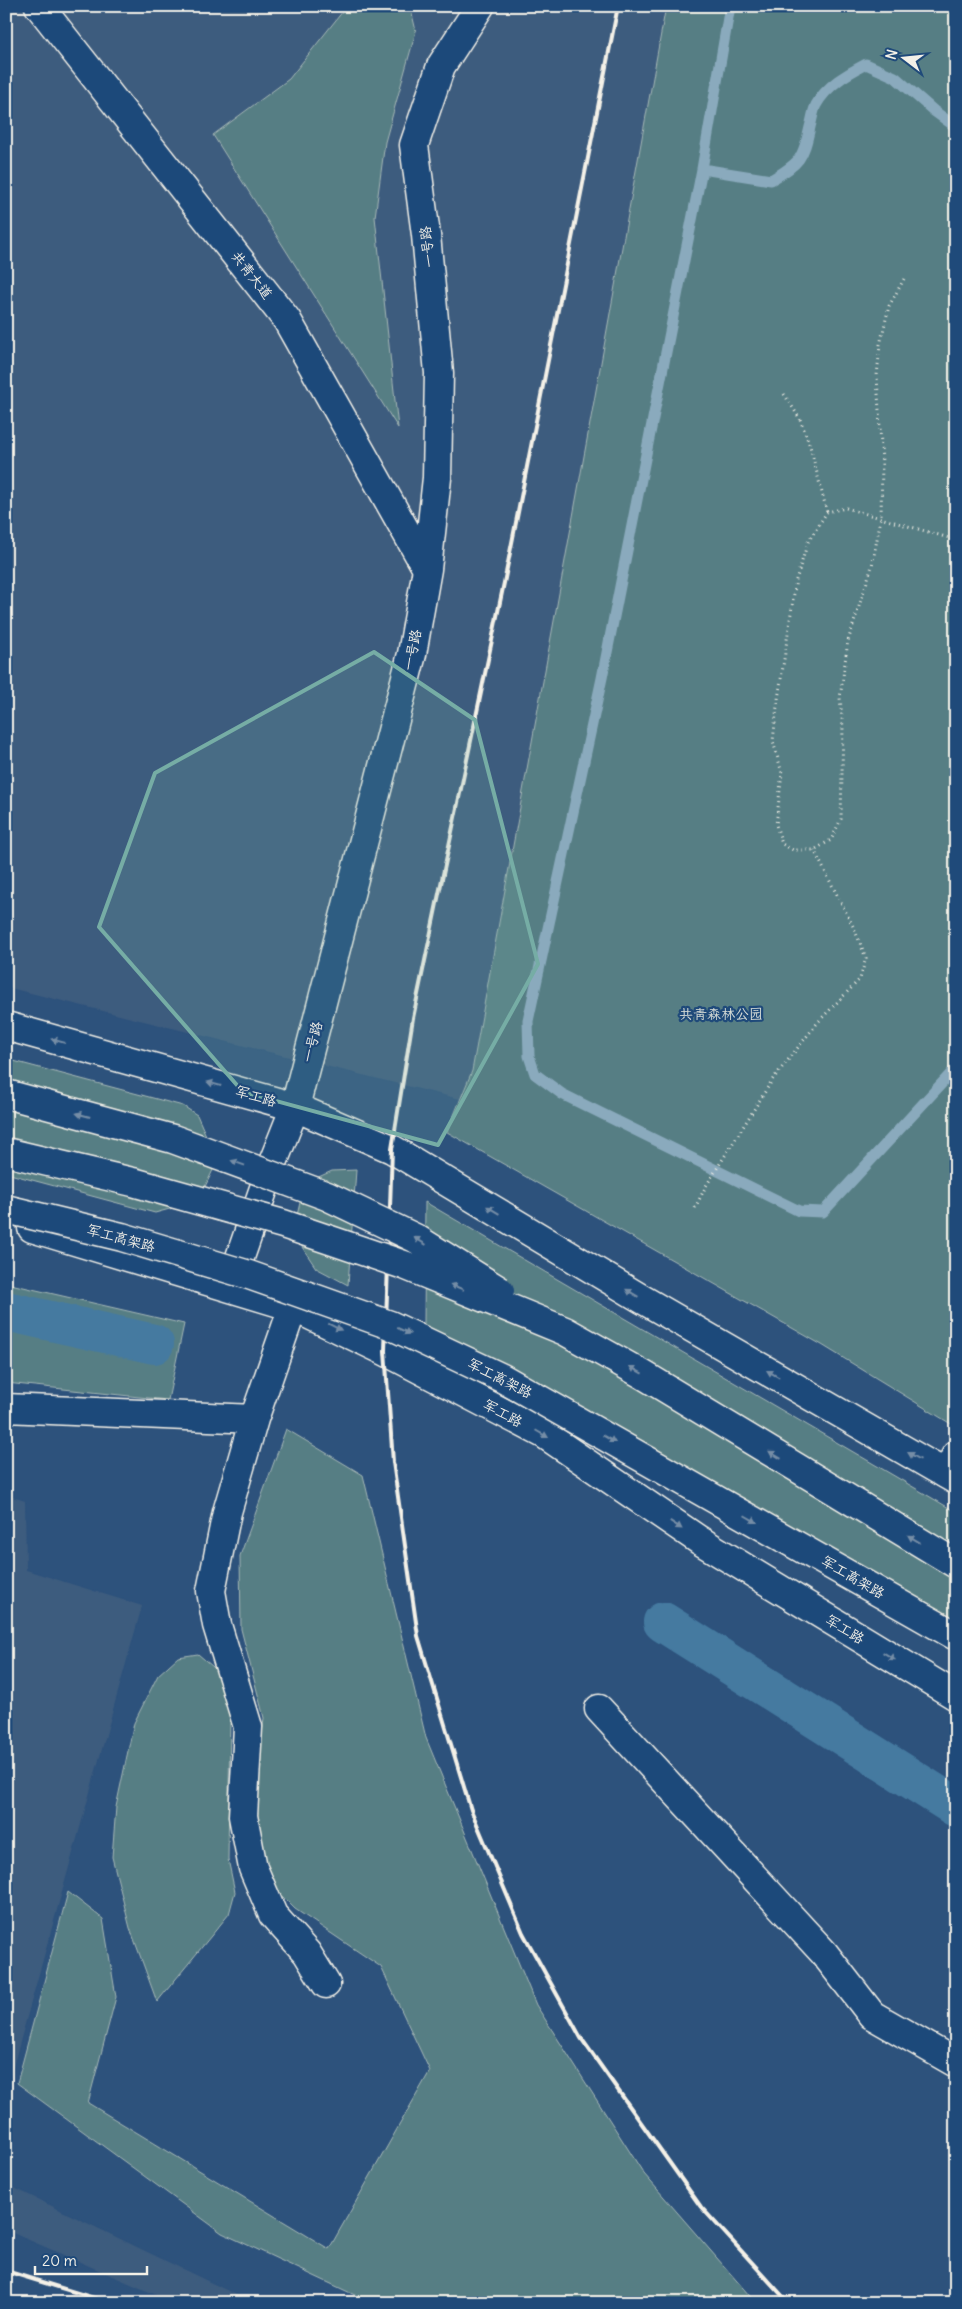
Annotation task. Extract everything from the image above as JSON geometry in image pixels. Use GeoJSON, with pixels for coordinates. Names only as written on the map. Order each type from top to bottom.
{"type":"FeatureCollection","features":[{"type":"Feature","properties":{"kind":"main road","name":"共青大道"},"geometry":{"type":"LineString","coordinates":[[39,6],[287,320],[427,570]]}},
{"type":"Feature","properties":{"kind":"main road","name":"一号路"},"geometry":{"type":"LineString","coordinates":[[230,1286],[272,1165],[295,1107],[412,654],[427,570],[437,478],[439,373],[426,235],[414,145],[441,66],[480,6]]}},
{"type":"Feature","properties":{"kind":"main road","name":"军工路"},"geometry":{"type":"LineString","coordinates":[[6,1026],[295,1107],[392,1149],[642,1299],[952,1470]]}},
{"type":"Feature","properties":{"kind":"main road"},"geometry":{"type":"LineString","coordinates":[[6,1094],[173,1139],[327,1196],[415,1238],[565,1331],[642,1374],[956,1564]]}},
{"type":"Feature","properties":{"kind":"main road"},"geometry":{"type":"LineString","coordinates":[[6,1152],[132,1182],[283,1224],[404,1265],[565,1331]]}},
{"type":"Feature","properties":{"kind":"main road","name":"军工高架路"},"geometry":{"type":"LineString","coordinates":[[6,1209],[122,1237],[249,1275],[390,1325],[502,1378],[956,1636]]}},
{"type":"Feature","properties":{"kind":"main road","name":"军工路"},"geometry":{"type":"LineString","coordinates":[[6,1220],[230,1286],[294,1307],[385,1351],[544,1434],[699,1540],[956,1696]]}},
{"type":"Feature","properties":{"kind":"main road"},"geometry":{"type":"LineString","coordinates":[[294,1307],[254,1419],[227,1512],[210,1591],[217,1625],[248,1727],[242,1816],[253,1868],[273,1915],[307,1953],[326,1984]]}},
{"type":"Feature","properties":{"kind":"main road"},"geometry":{"type":"LineString","coordinates":[[6,1408],[254,1419]]}},
{"type":"Feature","properties":{"kind":"main road"},"geometry":{"type":"LineString","coordinates":[[599,1709],[806,1933],[872,2015],[956,2062]]}},
{"type":"Feature","properties":{"kind":"path"},"geometry":{"type":"LineString","coordinates":[[904,279],[889,306],[876,376],[882,462],[881,518],[872,566],[848,641],[840,698],[843,727],[841,819],[832,840],[814,850],[793,850],[782,844],[776,825],[782,774],[773,741],[796,580],[808,542],[827,512],[846,508],[881,518],[956,540]]}},
{"type":"Feature","properties":{"kind":"path"},"geometry":{"type":"LineString","coordinates":[[784,394],[800,419],[810,446],[827,512]]}},
{"type":"Feature","properties":{"kind":"path"},"geometry":{"type":"LineString","coordinates":[[695,1208],[706,1186],[773,1079],[819,1021],[860,978],[866,958],[854,928],[814,850]]}},
{"type":"Feature","properties":{"kind":"highlighted area"},"geometry":{"type":"Polygon","coordinates":[[[374,652],[475,720],[538,964],[438,1145],[243,1092],[99,927],[155,773],[374,652]]]}},
{"type":"Feature","properties":{"kind":"shaded area"},"geometry":{"type":"Polygon","coordinates":[[[6,6],[666,6],[472,1071],[460,1099],[6,987],[6,6]]]}},
{"type":"Feature","properties":{"kind":"shaded area"},"geometry":{"type":"Polygon","coordinates":[[[6,1495],[25,1501],[26,1570],[142,1606],[9,2081],[6,2079],[6,1495]]]}},
{"type":"Feature","properties":{"kind":"shaded area"},"geometry":{"type":"Polygon","coordinates":[[[6,2184],[251,2302],[175,2303],[6,2230],[6,2184]]]}},
{"type":"Feature","properties":{"kind":"green space"},"geometry":{"type":"Polygon","coordinates":[[[347,6],[410,6],[416,31],[385,142],[375,217],[398,428],[213,135],[289,79],[347,6]]]}},
{"type":"Feature","properties":{"kind":"green space","name":"共青森林公园"},"geometry":{"type":"Polygon","coordinates":[[[666,6],[956,6],[956,1427],[822,1345],[447,1132],[472,1071],[666,6]]]}},
{"type":"Feature","properties":{"kind":"green space"},"geometry":{"type":"Polygon","coordinates":[[[6,1059],[183,1106],[197,1115],[208,1140],[213,1170],[202,1193],[177,1207],[155,1213],[6,1173],[6,1059]]]}},
{"type":"Feature","properties":{"kind":"green space"},"geometry":{"type":"Polygon","coordinates":[[[356,1170],[348,1285],[316,1268],[300,1244],[296,1220],[301,1198],[314,1179],[332,1171],[356,1170]]]}},
{"type":"Feature","properties":{"kind":"green space"},"geometry":{"type":"Polygon","coordinates":[[[425,1202],[956,1512],[956,1633],[834,1560],[424,1325],[425,1202]]]}},
{"type":"Feature","properties":{"kind":"green space"},"geometry":{"type":"Polygon","coordinates":[[[6,1283],[184,1324],[168,1400],[6,1383],[6,1283]]]}},
{"type":"Feature","properties":{"kind":"green space"},"geometry":{"type":"Polygon","coordinates":[[[286,1429],[363,1475],[426,1738],[536,2005],[644,2174],[756,2303],[372,2303],[222,2233],[17,2083],[68,1892],[103,1919],[116,1997],[88,2103],[329,2249],[430,2071],[381,1967],[295,1909],[271,1885],[254,1841],[255,1784],[264,1718],[241,1629],[240,1556],[286,1429]]]}},
{"type":"Feature","properties":{"kind":"green space"},"geometry":{"type":"Polygon","coordinates":[[[198,1654],[220,1673],[230,1718],[228,1859],[235,1892],[229,1914],[157,2002],[130,1928],[112,1857],[116,1807],[134,1723],[158,1675],[178,1657],[198,1654]]]}},
{"type":"Feature","properties":{"kind":"waterway"},"geometry":{"type":"LineString","coordinates":[[702,169],[730,6]]}},
{"type":"Feature","properties":{"kind":"waterway"},"geometry":{"type":"LineString","coordinates":[[956,127],[934,111],[895,77],[866,64],[838,81],[821,98],[814,110],[808,138],[799,159],[781,174],[771,180],[702,169],[602,678],[528,1021],[529,1056],[535,1074],[562,1094],[799,1211],[823,1212],[956,1068]]}},
{"type":"Feature","properties":{"kind":"waterway"},"geometry":{"type":"LineString","coordinates":[[6,1311],[154,1344]]}},
{"type":"Feature","properties":{"kind":"waterway"},"geometry":{"type":"LineString","coordinates":[[663,1622],[956,1807]]}},
{"type":"Feature","properties":{"kind":"railway"},"geometry":{"type":"LineString","coordinates":[[618,6],[505,578],[413,1018],[392,1149],[385,1351],[393,1462],[418,1636],[471,1810],[523,1933],[581,2038],[701,2207],[789,2303]]}},
{"type":"Feature","properties":{"kind":"railway"},"geometry":{"type":"LineString","coordinates":[[6,2271],[110,2303]]}},
{"type":"Feature","properties":{"kind":"railway"},"geometry":{"type":"LineString","coordinates":[[6,2301],[12,2303]]}}]}
